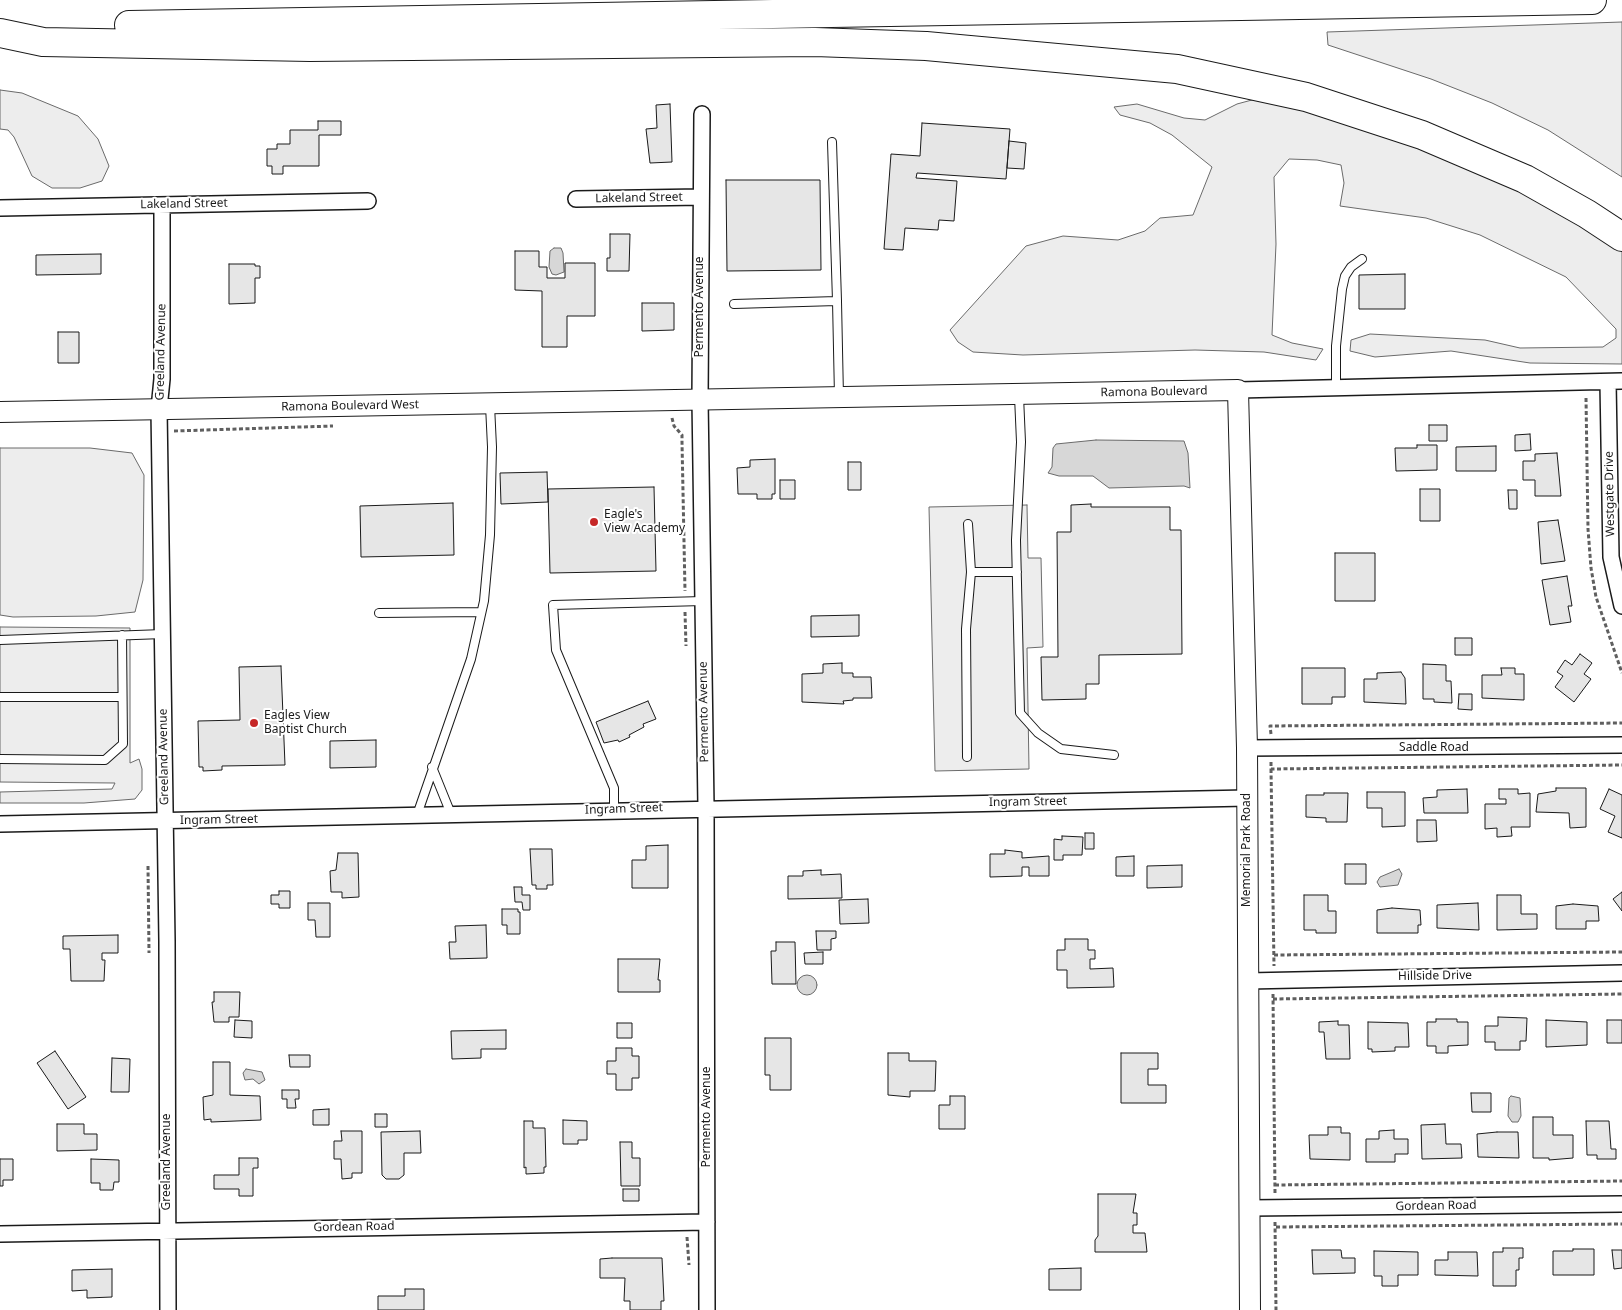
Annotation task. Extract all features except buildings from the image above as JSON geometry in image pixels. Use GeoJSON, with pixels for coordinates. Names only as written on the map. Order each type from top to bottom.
{"type":"FeatureCollection","features":[{"type":"Feature","properties":{"kind":"highway"},"geometry":{"type":"LineString","coordinates":[[0,27],[776,16],[1592,0]]}},
{"type":"Feature","properties":{"kind":"highway"},"geometry":{"type":"LineString","coordinates":[[0,33],[43,42],[310,47],[824,42],[926,46],[1177,69],[1306,97],[1422,135],[1525,179],[1587,214],[1622,237]]}},
{"type":"Feature","properties":{"kind":"street","name":"Permento Avenue"},"geometry":{"type":"LineString","coordinates":[[702,114],[700,399],[706,808],[707,1310]]}},
{"type":"Feature","properties":{"kind":"street","name":"Lakeland Street"},"geometry":{"type":"LineString","coordinates":[[576,199],[701,197]]}},
{"type":"Feature","properties":{"kind":"street","name":"Lakeland Street"},"geometry":{"type":"LineString","coordinates":[[0,208],[368,201]]}},
{"type":"Feature","properties":{"kind":"street","name":"Greeland Avenue"},"geometry":{"type":"LineString","coordinates":[[162,205],[162,379],[159,409],[165,821],[168,1310]]}},
{"type":"Feature","properties":{"kind":"street","name":"Ramona Boulevard"},"geometry":{"type":"LineString","coordinates":[[700,399],[1615,382]]}},
{"type":"Feature","properties":{"kind":"street","name":"Westgate Drive"},"geometry":{"type":"LineString","coordinates":[[1615,382],[1611,557],[1622,606]]}},
{"type":"Feature","properties":{"kind":"street","name":"Memorial Park Road"},"geometry":{"type":"LineString","coordinates":[[1238,390],[1247,748],[1250,1310]]}},
{"type":"Feature","properties":{"kind":"street","name":"Ramona Boulevard West"},"geometry":{"type":"LineString","coordinates":[[0,412],[700,399]]}},
{"type":"Feature","properties":{"kind":"street","name":"Saddle Road"},"geometry":{"type":"LineString","coordinates":[[1247,748],[1622,745]]}},
{"type":"Feature","properties":{"kind":"street","name":"Ingram Street"},"geometry":{"type":"LineString","coordinates":[[0,824],[1247,798]]}},
{"type":"Feature","properties":{"kind":"street","name":"Hillside Drive"},"geometry":{"type":"LineString","coordinates":[[1248,981],[1622,973]]}},
{"type":"Feature","properties":{"kind":"street","name":"Gordean Road"},"geometry":{"type":"LineString","coordinates":[[1250,1208],[1622,1204]]}},
{"type":"Feature","properties":{"kind":"street","name":"Gordean Road"},"geometry":{"type":"LineString","coordinates":[[0,1234],[707,1222]]}},
{"type":"Feature","properties":{"kind":"lane"},"geometry":{"type":"LineString","coordinates":[[832,142],[838,397]]}},
{"type":"Feature","properties":{"kind":"lane"},"geometry":{"type":"LineString","coordinates":[[1336,387],[1336,346],[1342,289],[1351,268],[1362,259]]}},
{"type":"Feature","properties":{"kind":"lane"},"geometry":{"type":"LineString","coordinates":[[734,304],[837,301]]}},
{"type":"Feature","properties":{"kind":"lane"},"geometry":{"type":"LineString","coordinates":[[1019,394],[1021,442],[1016,572],[1020,713],[1038,733],[1061,749],[1114,755]]}},
{"type":"Feature","properties":{"kind":"lane"},"geometry":{"type":"LineString","coordinates":[[417,815],[471,659],[481,612],[490,535],[492,447],[490,403]]}},
{"type":"Feature","properties":{"kind":"lane"},"geometry":{"type":"LineString","coordinates":[[967,757],[966,629],[971,572],[968,524]]}},
{"type":"Feature","properties":{"kind":"lane"},"geometry":{"type":"LineString","coordinates":[[971,572],[1016,572]]}},
{"type":"Feature","properties":{"kind":"lane"},"geometry":{"type":"LineString","coordinates":[[614,810],[614,788],[556,650],[553,605],[702,602]]}},
{"type":"Feature","properties":{"kind":"lane"},"geometry":{"type":"LineString","coordinates":[[378,613],[481,612]]}},
{"type":"Feature","properties":{"kind":"lane"},"geometry":{"type":"LineString","coordinates":[[0,640],[163,634]]}},
{"type":"Feature","properties":{"kind":"lane"},"geometry":{"type":"LineString","coordinates":[[0,759],[105,760],[123,744],[122,635]]}},
{"type":"Feature","properties":{"kind":"lane"},"geometry":{"type":"LineString","coordinates":[[0,697],[122,697]]}},
{"type":"Feature","properties":{"kind":"lane"},"geometry":{"type":"LineString","coordinates":[[432,768],[451,814]]}},
{"type":"Feature","properties":{"kind":"path"},"geometry":{"type":"LineString","coordinates":[[1271,769],[1276,1310]]}},
{"type":"Feature","properties":{"kind":"path"},"geometry":{"type":"LineString","coordinates":[[1274,955],[1622,952]]}},
{"type":"Feature","properties":{"kind":"path"},"geometry":{"type":"LineString","coordinates":[[1273,999],[1622,994]]}},
{"type":"Feature","properties":{"kind":"path"},"geometry":{"type":"LineString","coordinates":[[1275,1185],[1622,1181]]}},
{"type":"Feature","properties":{"kind":"path"},"geometry":{"type":"LineString","coordinates":[[1276,1228],[1622,1224]]}},
{"type":"Feature","properties":{"kind":"shaded area"},"geometry":{"type":"Polygon","coordinates":[[[1622,22],[1622,177],[1548,130],[1492,103],[1431,79],[1328,45],[1327,32],[1622,22]]]}},
{"type":"Feature","properties":{"kind":"shaded area"},"geometry":{"type":"Polygon","coordinates":[[[0,90],[22,93],[78,116],[98,139],[109,166],[102,181],[80,188],[52,188],[32,176],[14,137],[8,130],[0,129],[0,90]]]}},
{"type":"Feature","properties":{"kind":"shaded area"},"geometry":{"type":"Polygon","coordinates":[[[1263,97],[1478,164],[1622,246],[1622,364],[1530,363],[1451,351],[1375,357],[1350,351],[1351,340],[1370,334],[1485,340],[1520,348],[1603,347],[1616,338],[1616,329],[1566,277],[1480,235],[1426,218],[1340,206],[1344,183],[1341,165],[1317,160],[1289,159],[1274,177],[1276,244],[1272,335],[1292,343],[1323,349],[1316,360],[1264,352],[1195,350],[1023,355],[973,352],[958,342],[950,330],[1026,246],[1063,236],[1118,240],[1145,231],[1160,218],[1193,215],[1212,167],[1172,135],[1150,123],[1120,115],[1114,107],[1137,104],[1184,118],[1205,120],[1237,104],[1263,97]]]}},
{"type":"Feature","properties":{"kind":"shaded area"},"geometry":{"type":"Polygon","coordinates":[[[554,248],[561,248],[563,253],[564,272],[556,275],[552,274],[549,267],[550,251],[554,248]]]}},
{"type":"Feature","properties":{"kind":"shaded area"},"geometry":{"type":"Polygon","coordinates":[[[1096,440],[1184,441],[1188,453],[1190,488],[1184,486],[1109,488],[1093,476],[1059,476],[1048,473],[1052,467],[1053,448],[1056,444],[1096,440]]]}},
{"type":"Feature","properties":{"kind":"shaded area"},"geometry":{"type":"Polygon","coordinates":[[[0,448],[90,448],[132,453],[144,475],[143,580],[135,612],[96,616],[13,617],[0,615],[0,448]]]}},
{"type":"Feature","properties":{"kind":"shaded area"},"geometry":{"type":"Polygon","coordinates":[[[1027,505],[1028,558],[1041,558],[1043,647],[1027,648],[1029,769],[935,771],[929,507],[1027,505]]]}},
{"type":"Feature","properties":{"kind":"shaded area"},"geometry":{"type":"Polygon","coordinates":[[[0,627],[130,628],[130,763],[139,759],[142,769],[142,790],[135,799],[84,803],[0,803],[0,792],[112,789],[115,783],[0,782],[0,627]]]}},
{"type":"Feature","properties":{"kind":"shaded area"},"geometry":{"type":"Polygon","coordinates":[[[1399,869],[1402,874],[1398,885],[1380,887],[1377,882],[1380,877],[1399,869]]]}},
{"type":"Feature","properties":{"kind":"shaded area"},"geometry":{"type":"Polygon","coordinates":[[[807,975],[814,978],[817,985],[814,992],[807,995],[800,992],[797,985],[800,978],[807,975]]]}},
{"type":"Feature","properties":{"kind":"shaded area"},"geometry":{"type":"Polygon","coordinates":[[[246,1069],[262,1072],[265,1080],[259,1084],[253,1079],[245,1080],[243,1073],[246,1069]]]}},
{"type":"Feature","properties":{"kind":"shaded area"},"geometry":{"type":"Polygon","coordinates":[[[1511,1096],[1520,1098],[1521,1116],[1518,1122],[1512,1122],[1508,1116],[1509,1098],[1511,1096]]]}},
{"type":"Feature","properties":{"kind":"place","name":"Eagle's View Academy"},"geometry":{"type":"Point","coordinates":[594,522]}},
{"type":"Feature","properties":{"kind":"place","name":"Eagles View Baptist Church"},"geometry":{"type":"Point","coordinates":[254,723]}}]}
